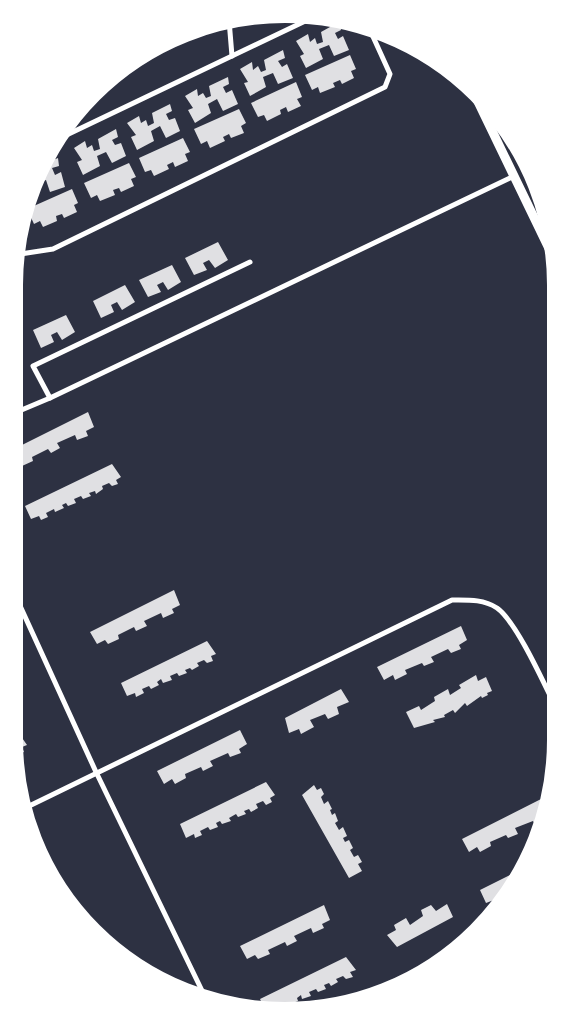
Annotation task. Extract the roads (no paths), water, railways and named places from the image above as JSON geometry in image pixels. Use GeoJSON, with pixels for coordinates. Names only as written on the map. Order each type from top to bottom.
{"type":"FeatureCollection","features":[{"type":"Feature","properties":{"kind":"street"},"geometry":{"type":"LineString","coordinates":[[67,135],[305,21]]}},
{"type":"Feature","properties":{"kind":"street"},"geometry":{"type":"LineString","coordinates":[[229,26],[232,56]]}},
{"type":"Feature","properties":{"kind":"street"},"geometry":{"type":"LineString","coordinates":[[22,255],[53,249],[384,87],[390,74],[372,35]]}},
{"type":"Feature","properties":{"kind":"street"},"geometry":{"type":"LineString","coordinates":[[480,106],[547,244]]}},
{"type":"Feature","properties":{"kind":"street"},"geometry":{"type":"LineString","coordinates":[[20,411],[514,176]]}},
{"type":"Feature","properties":{"kind":"street"},"geometry":{"type":"LineString","coordinates":[[50,398],[33,366],[250,262]]}},
{"type":"Feature","properties":{"kind":"street"},"geometry":{"type":"LineString","coordinates":[[28,806],[452,600],[477,600],[498,609],[512,625],[550,697]]}},
{"type":"Feature","properties":{"kind":"street"},"geometry":{"type":"LineString","coordinates":[[20,606],[96,772],[201,991]]}}]}
